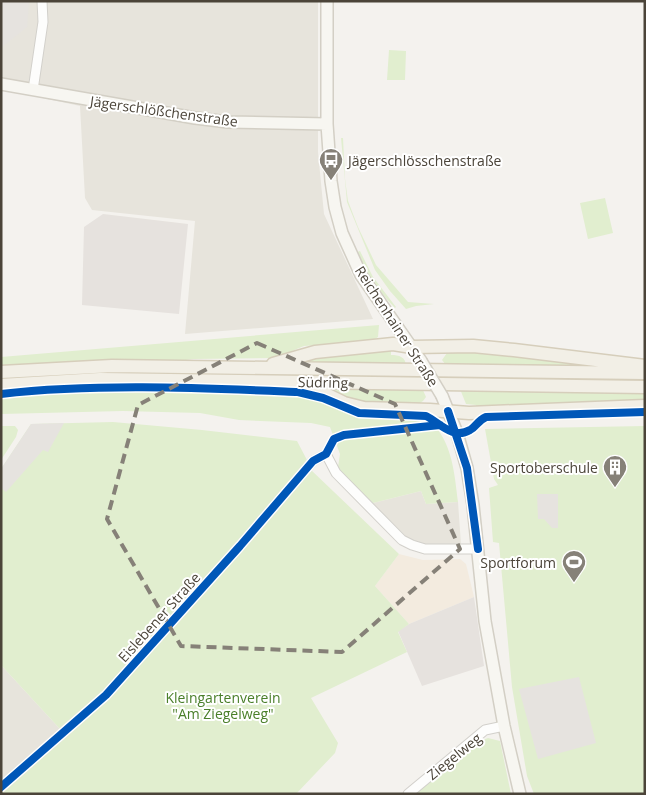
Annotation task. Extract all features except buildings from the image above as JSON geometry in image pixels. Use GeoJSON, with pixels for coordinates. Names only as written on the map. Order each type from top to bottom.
{"type":"FeatureCollection","features":[{"type":"Feature","properties":{"kind":"main road","name":"Reichenhainer Straße"},"geometry":{"type":"LineString","coordinates":[[327,1],[327,124],[332,195],[342,233],[364,280],[421,361],[442,396],[457,433],[467,468],[485,621],[504,726],[520,794]]}},
{"type":"Feature","properties":{"kind":"main road","name":"Jägerschlößchenstraße"},"geometry":{"type":"LineString","coordinates":[[1,84],[195,118],[228,122],[327,124]]}},
{"type":"Feature","properties":{"kind":"main road"},"geometry":{"type":"LineString","coordinates":[[257,368],[315,352],[393,344],[412,347],[473,346],[645,366]]}},
{"type":"Feature","properties":{"kind":"main road","name":"Südring"},"geometry":{"type":"LineString","coordinates":[[1,372],[88,367],[645,373]]}},
{"type":"Feature","properties":{"kind":"main road","name":"Südring"},"geometry":{"type":"LineString","coordinates":[[1,385],[100,380],[645,387]]}},
{"type":"Feature","properties":{"kind":"main road"},"geometry":{"type":"LineString","coordinates":[[297,382],[313,387],[357,407],[469,413],[645,406]]}},
{"type":"Feature","properties":{"kind":"street"},"geometry":{"type":"LineString","coordinates":[[33,90],[43,22],[42,1]]}},
{"type":"Feature","properties":{"kind":"street","name":"Eislebener Straße"},"geometry":{"type":"LineString","coordinates":[[1,787],[106,694],[237,549],[313,460],[326,454],[342,480],[402,540],[412,545],[434,550],[478,549]]}},
{"type":"Feature","properties":{"kind":"street","name":"Ziegelweg"},"geometry":{"type":"LineString","coordinates":[[408,794],[485,730],[504,726]]}},
{"type":"Feature","properties":{"kind":"highlighted area"},"geometry":{"type":"Polygon","coordinates":[[[257,343],[395,404],[460,549],[342,652],[181,646],[107,519],[138,405],[257,343]]]}},
{"type":"Feature","properties":{"kind":"shaded area"},"geometry":{"type":"Polygon","coordinates":[[[1,1],[318,1],[318,152],[324,214],[373,319],[185,334],[195,221],[92,210],[85,198],[80,106],[1,89],[1,1]]]}},
{"type":"Feature","properties":{"kind":"shaded area"},"geometry":{"type":"Polygon","coordinates":[[[1,1],[29,1],[27,27],[1,48],[1,1]]]}},
{"type":"Feature","properties":{"kind":"shaded area"},"geometry":{"type":"Polygon","coordinates":[[[103,214],[188,224],[179,314],[82,305],[84,227],[103,214]]]}},
{"type":"Feature","properties":{"kind":"shaded area"},"geometry":{"type":"Polygon","coordinates":[[[64,423],[48,452],[43,450],[6,492],[1,488],[1,469],[31,424],[64,423]]]}},
{"type":"Feature","properties":{"kind":"shaded area"},"geometry":{"type":"Polygon","coordinates":[[[421,491],[426,504],[458,502],[461,544],[425,544],[406,538],[373,503],[421,491]]]}},
{"type":"Feature","properties":{"kind":"shaded area"},"geometry":{"type":"Polygon","coordinates":[[[537,494],[558,494],[558,528],[552,528],[544,519],[538,519],[537,494]]]}},
{"type":"Feature","properties":{"kind":"shaded area"},"geometry":{"type":"Polygon","coordinates":[[[399,554],[423,560],[460,559],[466,564],[474,597],[409,624],[375,586],[399,554]]]}},
{"type":"Feature","properties":{"kind":"shaded area"},"geometry":{"type":"Polygon","coordinates":[[[474,597],[484,666],[422,686],[398,631],[409,624],[474,597]]]}},
{"type":"Feature","properties":{"kind":"shaded area"},"geometry":{"type":"Polygon","coordinates":[[[1,665],[60,729],[1,781],[1,665]]]}},
{"type":"Feature","properties":{"kind":"shaded area"},"geometry":{"type":"Polygon","coordinates":[[[579,677],[596,743],[538,759],[519,689],[579,677]]]}},
{"type":"Feature","properties":{"kind":"green space"},"geometry":{"type":"Polygon","coordinates":[[[389,50],[406,51],[405,80],[387,80],[389,50]]]}},
{"type":"Feature","properties":{"kind":"green space"},"geometry":{"type":"Polygon","coordinates":[[[341,138],[343,138],[348,201],[376,265],[408,302],[434,304],[406,309],[375,270],[347,202],[341,138]]]}},
{"type":"Feature","properties":{"kind":"green space"},"geometry":{"type":"Polygon","coordinates":[[[605,198],[613,233],[588,239],[580,203],[605,198]]]}},
{"type":"Feature","properties":{"kind":"green space"},"geometry":{"type":"Polygon","coordinates":[[[360,251],[373,277],[395,308],[378,289],[369,275],[357,252],[360,251]]]}},
{"type":"Feature","properties":{"kind":"green space"},"geometry":{"type":"Polygon","coordinates":[[[379,325],[378,337],[372,341],[304,346],[275,358],[193,359],[1,368],[1,357],[379,325]]]}},
{"type":"Feature","properties":{"kind":"green space"},"geometry":{"type":"Polygon","coordinates":[[[391,351],[391,355],[399,356],[403,359],[406,366],[295,365],[310,356],[391,351]]]}},
{"type":"Feature","properties":{"kind":"green space"},"geometry":{"type":"Polygon","coordinates":[[[452,351],[496,351],[620,368],[446,365],[442,360],[447,353],[452,351]]]}},
{"type":"Feature","properties":{"kind":"green space"},"geometry":{"type":"Polygon","coordinates":[[[107,371],[415,376],[415,379],[1,381],[1,377],[107,371]]]}},
{"type":"Feature","properties":{"kind":"green space"},"geometry":{"type":"Polygon","coordinates":[[[321,386],[422,388],[426,397],[418,404],[361,404],[321,386]]]}},
{"type":"Feature","properties":{"kind":"green space"},"geometry":{"type":"Polygon","coordinates":[[[460,389],[645,391],[645,403],[477,408],[476,405],[466,404],[460,389]]]}},
{"type":"Feature","properties":{"kind":"green space"},"geometry":{"type":"Polygon","coordinates":[[[120,390],[284,393],[322,399],[339,408],[359,415],[424,418],[437,428],[447,446],[456,483],[458,502],[426,504],[421,491],[373,503],[344,476],[338,467],[340,454],[330,427],[311,423],[239,420],[200,413],[123,411],[1,414],[1,396],[120,390]]]}},
{"type":"Feature","properties":{"kind":"green space"},"geometry":{"type":"Polygon","coordinates":[[[113,422],[297,441],[307,460],[235,547],[103,692],[60,729],[1,665],[1,469],[31,424],[113,422]]]}},
{"type":"Feature","properties":{"kind":"green space"},"geometry":{"type":"Polygon","coordinates":[[[1,426],[15,426],[18,430],[16,437],[1,460],[1,426]]]}},
{"type":"Feature","properties":{"kind":"green space","name":"Sportforum"},"geometry":{"type":"Polygon","coordinates":[[[645,426],[645,794],[534,794],[527,776],[512,687],[499,543],[493,542],[489,488],[498,485],[494,479],[485,429],[645,426]]]}},
{"type":"Feature","properties":{"kind":"green space","name":"Kleingartenverein \"Am Ziegelweg\""},"geometry":{"type":"Polygon","coordinates":[[[311,470],[399,554],[375,586],[409,624],[398,632],[407,652],[311,698],[338,743],[335,753],[296,794],[1,794],[1,791],[108,699],[311,470]]]}},
{"type":"Feature","properties":{"kind":"green space"},"geometry":{"type":"Polygon","coordinates":[[[488,738],[500,741],[511,794],[415,794],[477,742],[488,738]]]}},
{"type":"Feature","properties":{"kind":"cycle path"},"geometry":{"type":"LineString","coordinates":[[1,394],[112,387],[298,392],[323,398],[359,413],[426,416],[452,432],[458,433],[470,430],[486,417],[645,412]]}},
{"type":"Feature","properties":{"kind":"cycle path"},"geometry":{"type":"LineString","coordinates":[[448,411],[467,468],[478,549]]}},
{"type":"Feature","properties":{"kind":"cycle path"},"geometry":{"type":"LineString","coordinates":[[1,787],[106,695],[240,546],[313,461],[326,454],[334,439],[344,435],[440,425]]}},
{"type":"Feature","properties":{"kind":"place","name":"Jägerschlösschenstraße"},"geometry":{"type":"Point","coordinates":[331,181]}},
{"type":"Feature","properties":{"kind":"place","name":"Sportoberschule"},"geometry":{"type":"Point","coordinates":[615,488]}},
{"type":"Feature","properties":{"kind":"place","name":"Sportforum"},"geometry":{"type":"Point","coordinates":[574,583]}}]}
